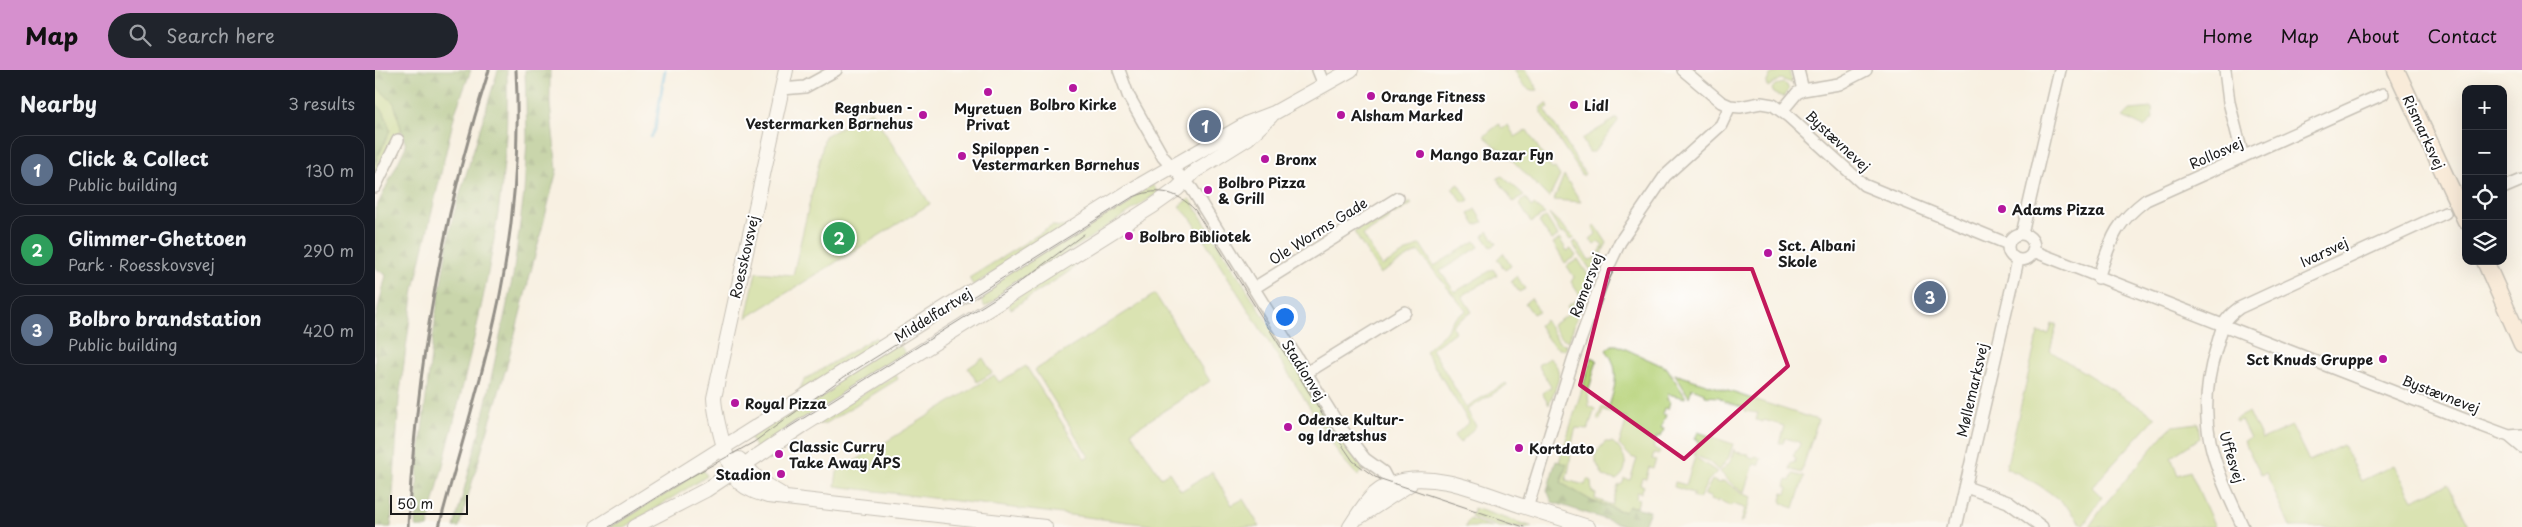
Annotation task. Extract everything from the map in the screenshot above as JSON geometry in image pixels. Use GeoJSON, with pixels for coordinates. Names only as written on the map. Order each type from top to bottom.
{"type":"FeatureCollection","features":[{"type":"Feature","properties":{"kind":"main road","name":"Rismarksvej"},"geometry":{"type":"LineString","coordinates":[[2397,70],[2459,212]]}},
{"type":"Feature","properties":{"kind":"main road"},"geometry":{"type":"LineString","coordinates":[[2488,265],[2522,321]]}},
{"type":"Feature","properties":{"kind":"main road"},"geometry":{"type":"LineString","coordinates":[[2488,265],[2522,344]]}},
{"type":"Feature","properties":{"kind":"street","name":"Roesskovsvej"},"geometry":{"type":"LineString","coordinates":[[738,468],[725,444],[718,424],[714,398],[786,70]]}},
{"type":"Feature","properties":{"kind":"street"},"geometry":{"type":"LineString","coordinates":[[782,89],[805,87],[837,70]]}},
{"type":"Feature","properties":{"kind":"street","name":"Stadionvej"},"geometry":{"type":"LineString","coordinates":[[1119,70],[1128,95],[1171,168],[1192,189],[1349,439],[1365,459],[1383,472],[1392,489]]}},
{"type":"Feature","properties":{"kind":"street","name":"Middelfartvej"},"geometry":{"type":"LineString","coordinates":[[633,527],[679,506],[1153,206],[1195,171],[1249,138],[1274,113],[1334,70]]}},
{"type":"Feature","properties":{"kind":"street","name":"Middelfartvej"},"geometry":{"type":"LineString","coordinates":[[1319,81],[1351,70]]}},
{"type":"Feature","properties":{"kind":"street"},"geometry":{"type":"LineString","coordinates":[[1683,70],[1721,102],[1729,106]]}},
{"type":"Feature","properties":{"kind":"street"},"geometry":{"type":"LineString","coordinates":[[1799,70],[1803,90]]}},
{"type":"Feature","properties":{"kind":"street"},"geometry":{"type":"LineString","coordinates":[[1782,111],[1797,93],[1803,90],[1839,84],[1866,70]]}},
{"type":"Feature","properties":{"kind":"street"},"geometry":{"type":"LineString","coordinates":[[2022,234],[2060,70]]}},
{"type":"Feature","properties":{"kind":"street"},"geometry":{"type":"LineString","coordinates":[[2225,70],[2229,102],[2243,157]]}},
{"type":"Feature","properties":{"kind":"street","name":"Rollosvej"},"geometry":{"type":"LineString","coordinates":[[2098,278],[2115,231],[2127,214],[2146,200],[2383,94]]}},
{"type":"Feature","properties":{"kind":"street","name":"Bystævnevej"},"geometry":{"type":"LineString","coordinates":[[1729,106],[1740,107],[1761,103],[1773,105],[1864,185],[2008,244]]}},
{"type":"Feature","properties":{"kind":"street","name":"Rømersvej"},"geometry":{"type":"LineString","coordinates":[[1527,508],[1573,360],[1603,278],[1620,242],[1665,176],[1721,125],[1729,106]]}},
{"type":"Feature","properties":{"kind":"street","name":"Middelfartvej"},"geometry":{"type":"LineString","coordinates":[[597,527],[725,444],[1135,188],[1248,122],[1274,113]]}},
{"type":"Feature","properties":{"kind":"street"},"geometry":{"type":"LineString","coordinates":[[375,187],[398,140]]}},
{"type":"Feature","properties":{"kind":"street"},"geometry":{"type":"LineString","coordinates":[[2507,186],[2522,180]]}},
{"type":"Feature","properties":{"kind":"street","name":"Ole Worms Gade"},"geometry":{"type":"LineString","coordinates":[[1254,288],[1398,198]]}},
{"type":"Feature","properties":{"kind":"street","name":"Ivarsvej"},"geometry":{"type":"LineString","coordinates":[[2223,326],[2225,318],[2239,308],[2459,212]]}},
{"type":"Feature","properties":{"kind":"street"},"geometry":{"type":"LineString","coordinates":[[2022,234],[2032,240],[2033,252],[2027,259],[2018,260],[2009,254],[2008,244],[2013,236],[2022,234]]}},
{"type":"Feature","properties":{"kind":"street","name":"Bystævnevej"},"geometry":{"type":"LineString","coordinates":[[2033,252],[2509,436],[2522,447]]}},
{"type":"Feature","properties":{"kind":"street","name":"Møllemarksvej"},"geometry":{"type":"LineString","coordinates":[[1956,527],[2018,260]]}},
{"type":"Feature","properties":{"kind":"street"},"geometry":{"type":"LineString","coordinates":[[1306,373],[1405,312]]}},
{"type":"Feature","properties":{"kind":"street","name":"Uffesvej"},"geometry":{"type":"LineString","coordinates":[[2223,326],[2211,364],[2205,418],[2210,449],[2219,476],[2243,527]]}},
{"type":"Feature","properties":{"kind":"street","name":"Bystævnevej"},"geometry":{"type":"LineString","coordinates":[[2509,436],[2522,435]]}},
{"type":"Feature","properties":{"kind":"street"},"geometry":{"type":"LineString","coordinates":[[633,527],[716,473],[723,459],[725,444]]}},
{"type":"Feature","properties":{"kind":"street"},"geometry":{"type":"LineString","coordinates":[[738,468],[739,482],[754,492],[768,496],[1012,525],[1045,527]]}},
{"type":"Feature","properties":{"kind":"street"},"geometry":{"type":"LineString","coordinates":[[1352,523],[1368,499],[1421,480],[1443,481],[1468,488],[1588,527]]}},
{"type":"Feature","properties":{"kind":"street"},"geometry":{"type":"LineString","coordinates":[[1965,487],[2008,502],[2042,527]]}},
{"type":"Feature","properties":{"kind":"highlighted area"},"geometry":{"type":"Polygon","coordinates":[[[1609,269],[1752,269],[1788,366],[1684,459],[1580,385],[1609,269]]]}},
{"type":"Feature","properties":{"kind":"green space"},"geometry":{"type":"Polygon","coordinates":[[[375,70],[420,95],[375,176],[375,70]]]}},
{"type":"Feature","properties":{"kind":"green space"},"geometry":{"type":"Polygon","coordinates":[[[375,70],[471,70],[455,113],[414,289],[399,400],[391,527],[375,527],[375,321],[386,275],[375,268],[375,210],[406,146],[394,103],[375,85],[375,70]]]}},
{"type":"Feature","properties":{"kind":"green space"},"geometry":{"type":"Polygon","coordinates":[[[498,70],[507,70],[506,128],[502,186],[483,300],[428,527],[416,527],[418,465],[436,312],[452,220],[498,70]]]}},
{"type":"Feature","properties":{"kind":"green space"},"geometry":{"type":"Polygon","coordinates":[[[525,70],[550,70],[550,104],[557,170],[507,365],[459,527],[454,527],[480,430],[513,276],[524,193],[527,138],[525,70]]]}},
{"type":"Feature","properties":{"kind":"green space"},"geometry":{"type":"Polygon","coordinates":[[[1514,70],[1526,70],[1538,90],[1526,87],[1514,70]]]}},
{"type":"Feature","properties":{"kind":"green space"},"geometry":{"type":"Polygon","coordinates":[[[1780,70],[1789,70],[1792,83],[1780,79],[1768,87],[1766,84],[1770,75],[1780,70]]]}},
{"type":"Feature","properties":{"kind":"green space"},"geometry":{"type":"Polygon","coordinates":[[[1783,83],[1787,85],[1789,90],[1784,97],[1774,94],[1772,89],[1775,85],[1783,83]]]}},
{"type":"Feature","properties":{"kind":"green space"},"geometry":{"type":"Polygon","coordinates":[[[375,102],[384,112],[390,130],[375,164],[375,102]]]}},
{"type":"Feature","properties":{"kind":"green space"},"geometry":{"type":"Polygon","coordinates":[[[1547,103],[1549,107],[1545,109],[1585,174],[1583,176],[1541,113],[1541,108],[1547,103]]]}},
{"type":"Feature","properties":{"kind":"green space"},"geometry":{"type":"Polygon","coordinates":[[[2152,108],[2153,119],[2144,127],[2123,117],[2130,110],[2152,108]]]}},
{"type":"Feature","properties":{"kind":"green space"},"geometry":{"type":"Polygon","coordinates":[[[871,111],[930,204],[746,318],[756,272],[793,275],[825,136],[871,111]]]}},
{"type":"Feature","properties":{"kind":"green space"},"geometry":{"type":"Polygon","coordinates":[[[1617,118],[1618,121],[1594,152],[1589,152],[1582,139],[1617,118]]]}},
{"type":"Feature","properties":{"kind":"green space"},"geometry":{"type":"Polygon","coordinates":[[[1499,124],[1502,129],[1508,125],[1515,137],[1527,130],[1552,169],[1555,168],[1560,176],[1549,198],[1513,161],[1484,136],[1499,124]]]}},
{"type":"Feature","properties":{"kind":"green space"},"geometry":{"type":"Polygon","coordinates":[[[1564,175],[1581,202],[1554,200],[1564,175]]]}},
{"type":"Feature","properties":{"kind":"green space"},"geometry":{"type":"Polygon","coordinates":[[[1502,176],[1524,195],[1513,202],[1497,178],[1502,176]]]}},
{"type":"Feature","properties":{"kind":"green space"},"geometry":{"type":"Polygon","coordinates":[[[1459,184],[1469,200],[1463,203],[1452,188],[1459,184]]]}},
{"type":"Feature","properties":{"kind":"green space"},"geometry":{"type":"Polygon","coordinates":[[[1153,185],[1158,193],[985,307],[976,291],[1153,185]]]}},
{"type":"Feature","properties":{"kind":"green space"},"geometry":{"type":"Polygon","coordinates":[[[1526,198],[1531,207],[1534,205],[1545,214],[1531,222],[1519,203],[1526,198]]]}},
{"type":"Feature","properties":{"kind":"green space"},"geometry":{"type":"Polygon","coordinates":[[[1190,199],[1340,437],[1366,468],[1358,476],[1341,457],[1192,220],[1179,206],[1190,199]]]}},
{"type":"Feature","properties":{"kind":"green space"},"geometry":{"type":"Polygon","coordinates":[[[1401,202],[1404,206],[1411,202],[1412,204],[1394,215],[1390,209],[1401,202]]]}},
{"type":"Feature","properties":{"kind":"green space"},"geometry":{"type":"Polygon","coordinates":[[[1475,209],[1483,222],[1475,225],[1469,214],[1475,209]]]}},
{"type":"Feature","properties":{"kind":"green space"},"geometry":{"type":"Polygon","coordinates":[[[1386,212],[1390,218],[1363,235],[1382,266],[1420,244],[1434,266],[1475,241],[1479,247],[1440,271],[1455,292],[1493,269],[1497,275],[1462,296],[1472,312],[1452,325],[1455,332],[1432,349],[1466,407],[1506,383],[1507,385],[1467,410],[1476,426],[1460,443],[1454,436],[1469,422],[1425,351],[1445,333],[1453,320],[1466,311],[1418,251],[1380,274],[1354,232],[1386,212]]]}},
{"type":"Feature","properties":{"kind":"green space"},"geometry":{"type":"Polygon","coordinates":[[[1549,214],[1575,238],[1570,240],[1565,233],[1561,234],[1549,214]]]}},
{"type":"Feature","properties":{"kind":"green space"},"geometry":{"type":"Polygon","coordinates":[[[1546,217],[1558,236],[1551,240],[1539,222],[1546,217]]]}},
{"type":"Feature","properties":{"kind":"green space"},"geometry":{"type":"Polygon","coordinates":[[[1052,226],[1069,227],[973,285],[969,278],[1052,226]]]}},
{"type":"Feature","properties":{"kind":"green space"},"geometry":{"type":"Polygon","coordinates":[[[1596,226],[1607,243],[1592,272],[1572,243],[1576,241],[1589,260],[1596,258],[1603,246],[1598,242],[1594,245],[1590,239],[1596,234],[1593,227],[1596,226]]]}},
{"type":"Feature","properties":{"kind":"green space"},"geometry":{"type":"Polygon","coordinates":[[[1488,231],[1497,244],[1491,247],[1483,236],[1488,231]]]}},
{"type":"Feature","properties":{"kind":"green space"},"geometry":{"type":"Polygon","coordinates":[[[1560,239],[1567,251],[1571,249],[1576,256],[1565,263],[1553,243],[1560,239]]]}},
{"type":"Feature","properties":{"kind":"green space"},"geometry":{"type":"Polygon","coordinates":[[[1503,253],[1511,266],[1505,270],[1497,259],[1503,253]]]}},
{"type":"Feature","properties":{"kind":"green space"},"geometry":{"type":"Polygon","coordinates":[[[1080,254],[1073,269],[1011,309],[1008,304],[1080,254]]]}},
{"type":"Feature","properties":{"kind":"green space"},"geometry":{"type":"Polygon","coordinates":[[[1578,259],[1590,278],[1569,341],[1561,338],[1552,325],[1571,313],[1567,306],[1581,297],[1571,282],[1574,277],[1567,266],[1578,259]]]}},
{"type":"Feature","properties":{"kind":"green space"},"geometry":{"type":"Polygon","coordinates":[[[1517,276],[1525,289],[1519,292],[1511,281],[1517,276]]]}},
{"type":"Feature","properties":{"kind":"green space"},"geometry":{"type":"Polygon","coordinates":[[[1155,294],[1210,381],[1131,432],[1161,477],[1169,472],[1181,491],[1212,472],[1232,505],[1243,499],[1260,527],[1167,527],[835,486],[837,472],[994,375],[999,382],[1026,366],[1085,459],[1089,457],[1035,370],[1155,294]]]}},
{"type":"Feature","properties":{"kind":"green space"},"geometry":{"type":"Polygon","coordinates":[[[1531,298],[1539,311],[1533,314],[1525,303],[1531,298]]]}},
{"type":"Feature","properties":{"kind":"green space"},"geometry":{"type":"Polygon","coordinates":[[[1545,320],[1559,342],[1567,345],[1566,350],[1553,345],[1547,337],[1539,325],[1545,320]]]}},
{"type":"Feature","properties":{"kind":"green space"},"geometry":{"type":"Polygon","coordinates":[[[2052,324],[2057,324],[2050,351],[2156,417],[2092,487],[2102,497],[2083,526],[2067,507],[2049,492],[2006,468],[2038,333],[2049,334],[2052,324]]]}},
{"type":"Feature","properties":{"kind":"green space"},"geometry":{"type":"Polygon","coordinates":[[[875,337],[878,343],[796,397],[804,380],[875,337]]]}},
{"type":"Feature","properties":{"kind":"green space"},"geometry":{"type":"Polygon","coordinates":[[[897,340],[907,356],[757,450],[750,438],[897,340]]]}},
{"type":"Feature","properties":{"kind":"green space"},"geometry":{"type":"Polygon","coordinates":[[[1612,345],[1617,345],[1667,368],[1685,396],[1685,398],[1668,394],[1667,400],[1670,401],[1668,409],[1664,408],[1662,414],[1666,415],[1661,428],[1664,429],[1661,437],[1657,436],[1653,448],[1660,451],[1659,454],[1654,453],[1652,459],[1656,460],[1653,468],[1649,467],[1646,479],[1642,478],[1640,484],[1644,486],[1641,493],[1637,492],[1636,498],[1639,499],[1637,507],[1629,506],[1625,512],[1592,501],[1561,483],[1566,465],[1559,462],[1592,357],[1597,360],[1588,393],[1589,406],[1595,409],[1588,429],[1576,428],[1566,480],[1585,485],[1587,479],[1591,481],[1592,492],[1596,494],[1595,499],[1612,505],[1618,486],[1623,483],[1624,479],[1630,480],[1637,459],[1631,457],[1619,445],[1627,418],[1603,411],[1600,420],[1597,419],[1602,407],[1608,409],[1613,394],[1614,364],[1606,350],[1612,345]]]}},
{"type":"Feature","properties":{"kind":"green space"},"geometry":{"type":"Polygon","coordinates":[[[983,358],[992,373],[977,382],[968,368],[983,358]]]}},
{"type":"Feature","properties":{"kind":"green space"},"geometry":{"type":"Polygon","coordinates":[[[1549,358],[1557,368],[1558,380],[1549,405],[1542,393],[1551,387],[1538,365],[1549,358]]]}},
{"type":"Feature","properties":{"kind":"green space"},"geometry":{"type":"Polygon","coordinates":[[[1675,374],[1818,420],[1801,473],[1789,469],[1791,463],[1794,463],[1796,458],[1793,456],[1801,443],[1785,438],[1783,443],[1779,443],[1784,426],[1764,420],[1763,422],[1756,420],[1758,413],[1744,411],[1745,408],[1726,402],[1719,397],[1705,396],[1705,393],[1692,388],[1689,397],[1675,374]]]}},
{"type":"Feature","properties":{"kind":"green space"},"geometry":{"type":"Polygon","coordinates":[[[896,375],[898,379],[825,424],[809,424],[896,375]]]}},
{"type":"Feature","properties":{"kind":"green space"},"geometry":{"type":"Polygon","coordinates":[[[2249,412],[2262,439],[2292,426],[2309,461],[2343,445],[2361,481],[2394,465],[2413,500],[2448,484],[2470,527],[2290,527],[2266,473],[2261,475],[2244,441],[2250,438],[2241,420],[2236,422],[2235,419],[2249,412]]]}},
{"type":"Feature","properties":{"kind":"green space"},"geometry":{"type":"Polygon","coordinates":[[[2198,423],[2200,438],[2171,457],[2178,475],[2190,471],[2215,527],[2089,527],[2105,504],[2168,430],[2173,426],[2198,423]]]}},
{"type":"Feature","properties":{"kind":"green space"},"geometry":{"type":"Polygon","coordinates":[[[1698,432],[1733,444],[1729,457],[1719,471],[1708,461],[1694,455],[1699,440],[1695,439],[1698,432]]]}},
{"type":"Feature","properties":{"kind":"green space"},"geometry":{"type":"Polygon","coordinates":[[[1605,442],[1612,442],[1617,446],[1625,461],[1624,471],[1616,480],[1603,476],[1596,462],[1596,453],[1605,442]]]}},
{"type":"Feature","properties":{"kind":"green space"},"geometry":{"type":"Polygon","coordinates":[[[1734,449],[1734,452],[1749,454],[1748,456],[1753,458],[1755,456],[1761,458],[1759,465],[1754,464],[1745,492],[1735,487],[1720,472],[1730,462],[1734,449]]]}},
{"type":"Feature","properties":{"kind":"green space"},"geometry":{"type":"Polygon","coordinates":[[[1695,457],[1717,472],[1708,481],[1699,499],[1693,497],[1693,493],[1674,487],[1675,482],[1686,485],[1695,457]]]}},
{"type":"Feature","properties":{"kind":"green space"},"geometry":{"type":"Polygon","coordinates":[[[1556,461],[1567,464],[1561,483],[1592,501],[1624,512],[1629,506],[1650,511],[1643,527],[1629,527],[1552,502],[1547,490],[1556,461]]]}},
{"type":"Feature","properties":{"kind":"green space"},"geometry":{"type":"Polygon","coordinates":[[[702,468],[707,476],[625,527],[603,527],[702,468]]]}},
{"type":"Feature","properties":{"kind":"green space"},"geometry":{"type":"Polygon","coordinates":[[[1793,474],[1804,477],[1794,508],[1783,504],[1781,500],[1783,493],[1786,494],[1788,488],[1785,487],[1787,480],[1790,481],[1793,474]]]}},
{"type":"Feature","properties":{"kind":"green space"},"geometry":{"type":"Polygon","coordinates":[[[1712,480],[1718,483],[1725,481],[1741,493],[1752,497],[1744,520],[1741,523],[1745,508],[1732,504],[1731,506],[1719,500],[1718,502],[1710,500],[1711,497],[1704,495],[1712,480]]]}},
{"type":"Feature","properties":{"kind":"green space"},"geometry":{"type":"Polygon","coordinates":[[[1474,508],[1533,527],[1499,527],[1471,517],[1474,508]]]}},
{"type":"Feature","properties":{"kind":"green space"},"geometry":{"type":"Polygon","coordinates":[[[1469,519],[1493,527],[1465,527],[1469,519]]]}},
{"type":"Feature","properties":{"kind":"waterway"},"geometry":{"type":"LineString","coordinates":[[651,137],[655,130],[665,70]]}},
{"type":"Feature","properties":{"kind":"tram line"},"geometry":{"type":"LineString","coordinates":[[609,527],[676,485],[754,442],[844,377],[1131,198],[1148,192],[1165,192],[1173,195],[1188,203],[1195,210],[1353,461],[1375,477],[1524,527]]}},
{"type":"Feature","properties":{"kind":"tram line"},"geometry":{"type":"LineString","coordinates":[[783,431],[1013,287],[1084,234]]}},
{"type":"Feature","properties":{"kind":"railway"},"geometry":{"type":"LineString","coordinates":[[408,527],[417,411],[433,296],[457,182],[489,70]]}},
{"type":"Feature","properties":{"kind":"railway"},"geometry":{"type":"LineString","coordinates":[[439,527],[486,357],[509,243],[515,185],[517,128],[516,70]]}},
{"type":"Feature","properties":{"kind":"place","name":"Bolbro Kirke"},"geometry":{"type":"Point","coordinates":[1073,88]}},
{"type":"Feature","properties":{"kind":"place","name":"Myretuen Privat"},"geometry":{"type":"Point","coordinates":[988,92]}},
{"type":"Feature","properties":{"kind":"place","name":"Orange Fitness"},"geometry":{"type":"Point","coordinates":[1371,96]}},
{"type":"Feature","properties":{"kind":"place","name":"Lidl"},"geometry":{"type":"Point","coordinates":[1574,105]}},
{"type":"Feature","properties":{"kind":"place","name":"Regnbuen - Vestermarken Børnehus"},"geometry":{"type":"Point","coordinates":[923,115]}},
{"type":"Feature","properties":{"kind":"place","name":"Alsham Marked"},"geometry":{"type":"Point","coordinates":[1341,115]}},
{"type":"Feature","properties":{"kind":"place","name":"Click & Collect"},"geometry":{"type":"Point","coordinates":[1205,126]}},
{"type":"Feature","properties":{"kind":"place","name":"Mango Bazar Fyn"},"geometry":{"type":"Point","coordinates":[1420,154]}},
{"type":"Feature","properties":{"kind":"place","name":"Spiloppen - Vestermarken Børnehus"},"geometry":{"type":"Point","coordinates":[962,156]}},
{"type":"Feature","properties":{"kind":"place","name":"Bronx"},"geometry":{"type":"Point","coordinates":[1265,159]}},
{"type":"Feature","properties":{"kind":"place","name":"Bolbro Pizza & Grill"},"geometry":{"type":"Point","coordinates":[1208,190]}},
{"type":"Feature","properties":{"kind":"place","name":"Adams Pizza"},"geometry":{"type":"Point","coordinates":[2002,209]}},
{"type":"Feature","properties":{"kind":"place","name":"Bolbro Bibliotek"},"geometry":{"type":"Point","coordinates":[1129,236]}},
{"type":"Feature","properties":{"kind":"place","name":"Glimmer-Ghettoen"},"geometry":{"type":"Point","coordinates":[839,238]}},
{"type":"Feature","properties":{"kind":"place","name":"Sct. Albani Skole"},"geometry":{"type":"Point","coordinates":[1768,253]}},
{"type":"Feature","properties":{"kind":"place","name":"Bolbro brandstation"},"geometry":{"type":"Point","coordinates":[1930,297]}},
{"type":"Feature","properties":{"kind":"place","name":"Sct Knuds Gruppe"},"geometry":{"type":"Point","coordinates":[2383,359]}},
{"type":"Feature","properties":{"kind":"place","name":"Royal Pizza"},"geometry":{"type":"Point","coordinates":[735,403]}},
{"type":"Feature","properties":{"kind":"place","name":"Odense Kultur- og Idrætshus"},"geometry":{"type":"Point","coordinates":[1288,427]}},
{"type":"Feature","properties":{"kind":"place","name":"Kortdato"},"geometry":{"type":"Point","coordinates":[1519,448]}},
{"type":"Feature","properties":{"kind":"place","name":"Classic Curry Take Away APS"},"geometry":{"type":"Point","coordinates":[779,454]}},
{"type":"Feature","properties":{"kind":"place","name":"Stadion"},"geometry":{"type":"Point","coordinates":[781,474]}}]}
